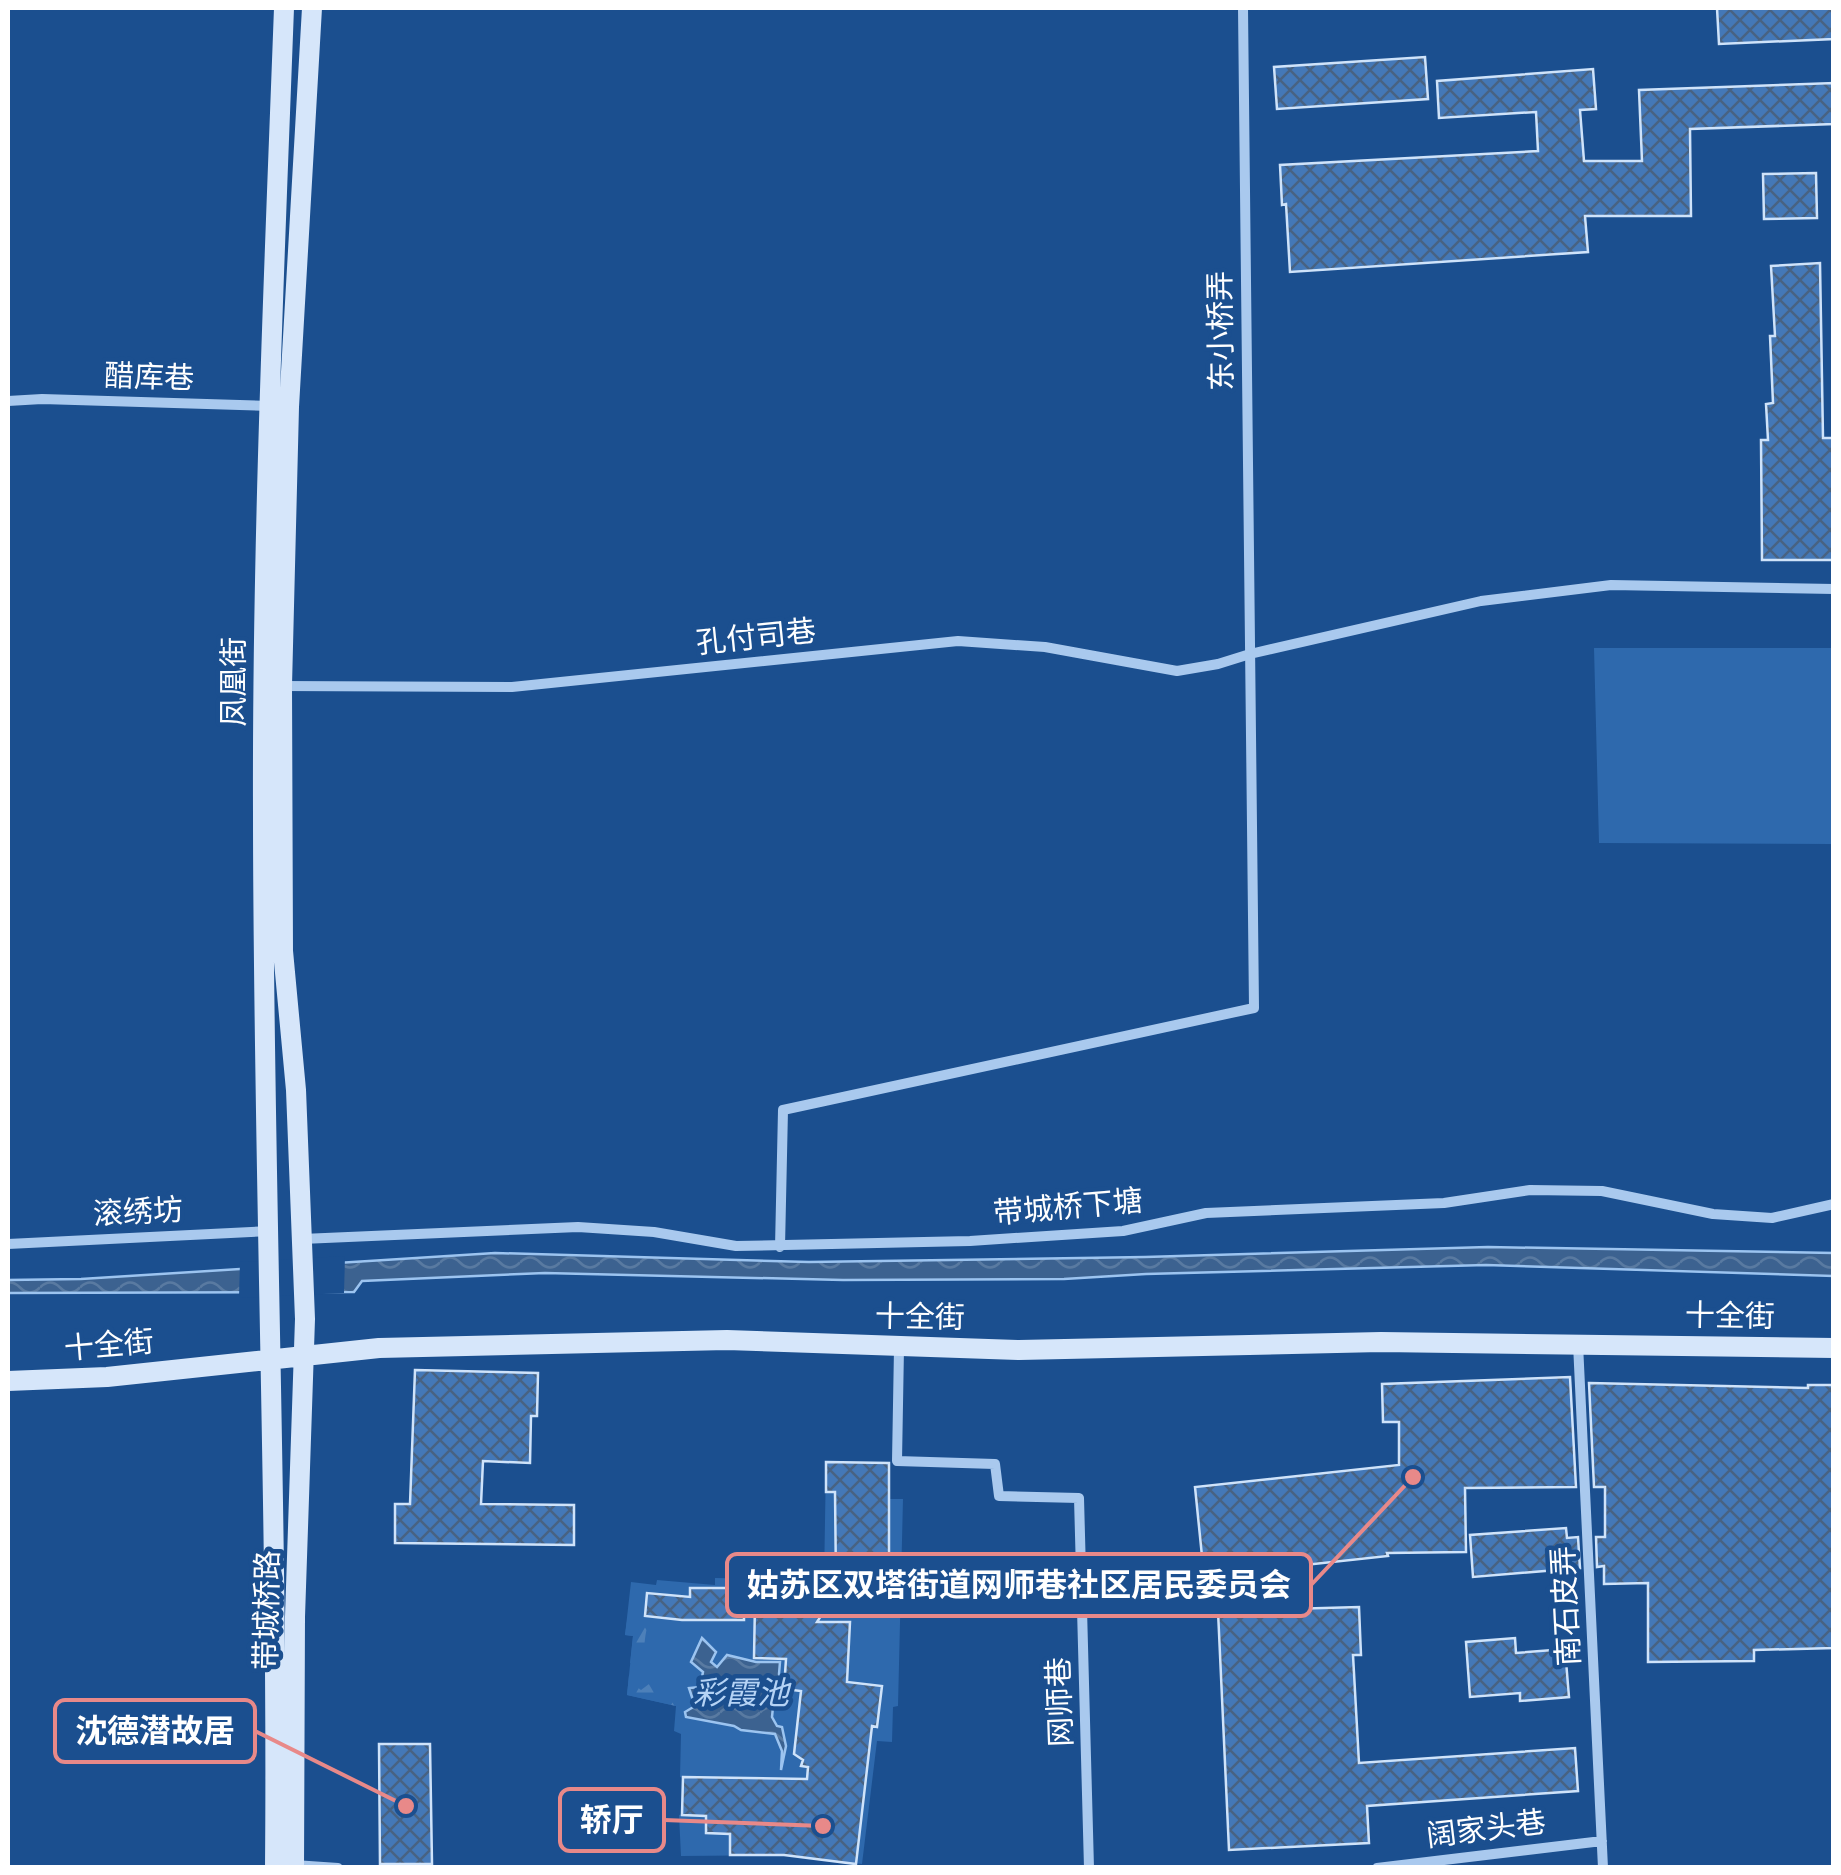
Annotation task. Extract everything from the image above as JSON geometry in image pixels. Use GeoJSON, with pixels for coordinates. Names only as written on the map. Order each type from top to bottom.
{"type":"FeatureCollection","features":[{"type":"Feature","properties":{"kind":"main road","name":"凤凰街"},"geometry":{"type":"LineString","coordinates":[[270,1358],[264,951],[279,407],[284,8]]}},
{"type":"Feature","properties":{"kind":"main road","name":"凤凰街"},"geometry":{"type":"LineString","coordinates":[[279,407],[312,8]]}},
{"type":"Feature","properties":{"kind":"main road","name":"凤凰街"},"geometry":{"type":"LineString","coordinates":[[273,686],[283,951],[296,1090],[305,1354]]}},
{"type":"Feature","properties":{"kind":"main road","name":"十全街"},"geometry":{"type":"LineString","coordinates":[[8,1381],[107,1377],[379,1348],[726,1340],[899,1348],[1124,1349],[1381,1342],[1834,1348]]}},
{"type":"Feature","properties":{"kind":"main road","name":"带城桥路"},"geometry":{"type":"LineString","coordinates":[[284,1866],[305,1354]]}},
{"type":"Feature","properties":{"kind":"main road","name":"带城桥路"},"geometry":{"type":"LineString","coordinates":[[270,1358],[284,1866]]}},
{"type":"Feature","properties":{"kind":"street","name":"东小桥弄"},"geometry":{"type":"LineString","coordinates":[[780,1247],[783,1110],[1254,1008],[1243,8]]}},
{"type":"Feature","properties":{"kind":"street","name":"醋库巷"},"geometry":{"type":"LineString","coordinates":[[8,401],[279,407]]}},
{"type":"Feature","properties":{"kind":"street","name":"孔付司巷"},"geometry":{"type":"LineString","coordinates":[[273,686],[512,687],[958,642],[1045,647],[1177,671],[1481,601],[1611,585],[1834,588]]}},
{"type":"Feature","properties":{"kind":"street","name":"带城桥下塘"},"geometry":{"type":"LineString","coordinates":[[302,1239],[578,1226],[654,1232],[736,1246],[970,1241],[1123,1230],[1206,1213],[1444,1204],[1530,1190],[1602,1192],[1713,1214],[1772,1218],[1834,1204]]}},
{"type":"Feature","properties":{"kind":"street","name":"滚绣坊"},"geometry":{"type":"LineString","coordinates":[[8,1244],[270,1231]]}},
{"type":"Feature","properties":{"kind":"street","name":"南石皮弄"},"geometry":{"type":"LineString","coordinates":[[1578,1343],[1602,1868]]}},
{"type":"Feature","properties":{"kind":"street","name":"网师巷"},"geometry":{"type":"LineString","coordinates":[[899,1348],[897,1461],[995,1464],[999,1496],[1079,1498],[1089,1868]]}},
{"type":"Feature","properties":{"kind":"street","name":"阔家头巷"},"geometry":{"type":"LineString","coordinates":[[1377,1868],[1602,1840]]}},
{"type":"Feature","properties":{"kind":"street"},"geometry":{"type":"LineString","coordinates":[[284,1866],[338,1868]]}},
{"type":"Feature","properties":{"kind":"green space"},"geometry":{"type":"Polygon","coordinates":[[[1594,648],[1833,648],[1833,844],[1599,843],[1594,648]]]}},
{"type":"Feature","properties":{"kind":"green space"},"geometry":{"type":"Polygon","coordinates":[[[826,1462],[890,1463],[890,1499],[903,1499],[898,1706],[893,1707],[892,1742],[877,1741],[862,1864],[784,1855],[681,1856],[679,1815],[683,1778],[681,1734],[674,1731],[676,1706],[627,1695],[633,1636],[625,1635],[631,1582],[715,1585],[715,1578],[824,1580],[826,1462]]]}},
{"type":"Feature","properties":{"kind":"green space"},"geometry":{"type":"Polygon","coordinates":[[[627,1621],[647,1628],[642,1673],[637,1687],[641,1690],[649,1684],[661,1690],[669,1685],[675,1690],[679,1688],[676,1706],[627,1695],[629,1675],[640,1675],[641,1665],[630,1663],[633,1636],[625,1635],[627,1621]]]}},
{"type":"Feature","properties":{"kind":"water"},"geometry":{"type":"Polygon","coordinates":[[[1488,1247],[1834,1253],[1833,1276],[1486,1265],[1064,1279],[843,1280],[545,1273],[362,1281],[354,1292],[8,1293],[8,1280],[81,1279],[495,1253],[809,1262],[1488,1247]]]}},
{"type":"Feature","properties":{"kind":"water","name":"彩霞池"},"geometry":{"type":"Polygon","coordinates":[[[702,1638],[716,1652],[711,1662],[717,1667],[727,1655],[756,1662],[780,1662],[779,1674],[784,1680],[775,1687],[772,1717],[782,1727],[786,1746],[781,1770],[782,1751],[775,1734],[686,1717],[685,1712],[695,1706],[689,1688],[700,1687],[703,1672],[691,1662],[702,1638]]]}},
{"type":"Feature","properties":{"kind":"pier"},"geometry":{"type":"Polygon","coordinates":[[[345,1256],[344,1293],[239,1298],[240,1262],[345,1256]]]}},
{"type":"Feature","properties":{"kind":"building"},"geometry":{"type":"Polygon","coordinates":[[[1717,8],[1834,8],[1834,39],[1719,44],[1717,8]]]}},
{"type":"Feature","properties":{"kind":"building"},"geometry":{"type":"Polygon","coordinates":[[[1425,57],[1428,99],[1277,109],[1274,67],[1425,57]]]}},
{"type":"Feature","properties":{"kind":"building"},"geometry":{"type":"Polygon","coordinates":[[[1593,69],[1596,109],[1580,110],[1584,161],[1642,161],[1639,90],[1834,83],[1834,124],[1690,129],[1691,216],[1585,216],[1588,252],[1290,272],[1280,165],[1538,151],[1536,112],[1439,118],[1437,81],[1593,69]]]}},
{"type":"Feature","properties":{"kind":"building"},"geometry":{"type":"Polygon","coordinates":[[[1816,173],[1817,218],[1764,219],[1763,174],[1816,173]]]}},
{"type":"Feature","properties":{"kind":"building"},"geometry":{"type":"Polygon","coordinates":[[[1820,263],[1823,438],[1834,438],[1834,560],[1762,560],[1761,440],[1768,440],[1766,404],[1773,403],[1771,266],[1820,263]]]}},
{"type":"Feature","properties":{"kind":"building"},"geometry":{"type":"Polygon","coordinates":[[[415,1370],[538,1373],[537,1416],[531,1416],[530,1463],[483,1461],[481,1504],[574,1505],[574,1545],[395,1543],[395,1504],[410,1504],[415,1370]]]}},
{"type":"Feature","properties":{"kind":"building"},"geometry":{"type":"Polygon","coordinates":[[[1570,1377],[1576,1487],[1465,1488],[1466,1552],[1387,1553],[1388,1556],[1204,1576],[1195,1487],[1399,1465],[1399,1422],[1383,1422],[1382,1384],[1570,1377]]]}},
{"type":"Feature","properties":{"kind":"building"},"geometry":{"type":"Polygon","coordinates":[[[1589,1383],[1808,1388],[1834,1385],[1834,1648],[1754,1650],[1754,1661],[1648,1662],[1648,1583],[1604,1584],[1604,1566],[1597,1567],[1596,1537],[1605,1537],[1605,1487],[1594,1487],[1589,1383]]]}},
{"type":"Feature","properties":{"kind":"building"},"geometry":{"type":"Polygon","coordinates":[[[826,1462],[889,1463],[889,1560],[882,1559],[882,1582],[836,1581],[835,1492],[826,1492],[826,1462]]]}},
{"type":"Feature","properties":{"kind":"building"},"geometry":{"type":"Polygon","coordinates":[[[1566,1528],[1567,1538],[1578,1537],[1580,1568],[1473,1577],[1470,1535],[1566,1528]]]}},
{"type":"Feature","properties":{"kind":"building"},"geometry":{"type":"Polygon","coordinates":[[[690,1588],[744,1588],[744,1620],[645,1616],[647,1593],[690,1597],[690,1588]]]}},
{"type":"Feature","properties":{"kind":"building"},"geometry":{"type":"Polygon","coordinates":[[[793,1596],[833,1597],[817,1622],[850,1622],[847,1682],[882,1686],[877,1727],[872,1726],[856,1864],[784,1855],[730,1855],[730,1834],[706,1833],[706,1816],[682,1815],[683,1777],[807,1779],[808,1767],[801,1766],[803,1760],[794,1754],[801,1691],[784,1689],[786,1659],[754,1658],[755,1602],[794,1603],[793,1596]]]}},
{"type":"Feature","properties":{"kind":"building"},"geometry":{"type":"Polygon","coordinates":[[[1359,1607],[1361,1655],[1353,1655],[1359,1763],[1575,1748],[1578,1791],[1367,1806],[1369,1843],[1229,1850],[1218,1611],[1359,1607]]]}},
{"type":"Feature","properties":{"kind":"building"},"geometry":{"type":"Polygon","coordinates":[[[1515,1638],[1516,1653],[1565,1649],[1569,1697],[1520,1701],[1520,1693],[1470,1697],[1466,1642],[1515,1638]]]}},
{"type":"Feature","properties":{"kind":"building"},"geometry":{"type":"Polygon","coordinates":[[[379,1744],[430,1744],[432,1864],[380,1864],[379,1744]]]}},
{"type":"Feature","properties":{"kind":"place","name":"姑苏区双塔街道网师巷社区居民委员会"},"geometry":{"type":"Point","coordinates":[1413,1477]}},
{"type":"Feature","properties":{"kind":"place","name":"沈德潜故居"},"geometry":{"type":"Point","coordinates":[406,1806]}},
{"type":"Feature","properties":{"kind":"place","name":"轿厅"},"geometry":{"type":"Point","coordinates":[823,1826]}}]}
